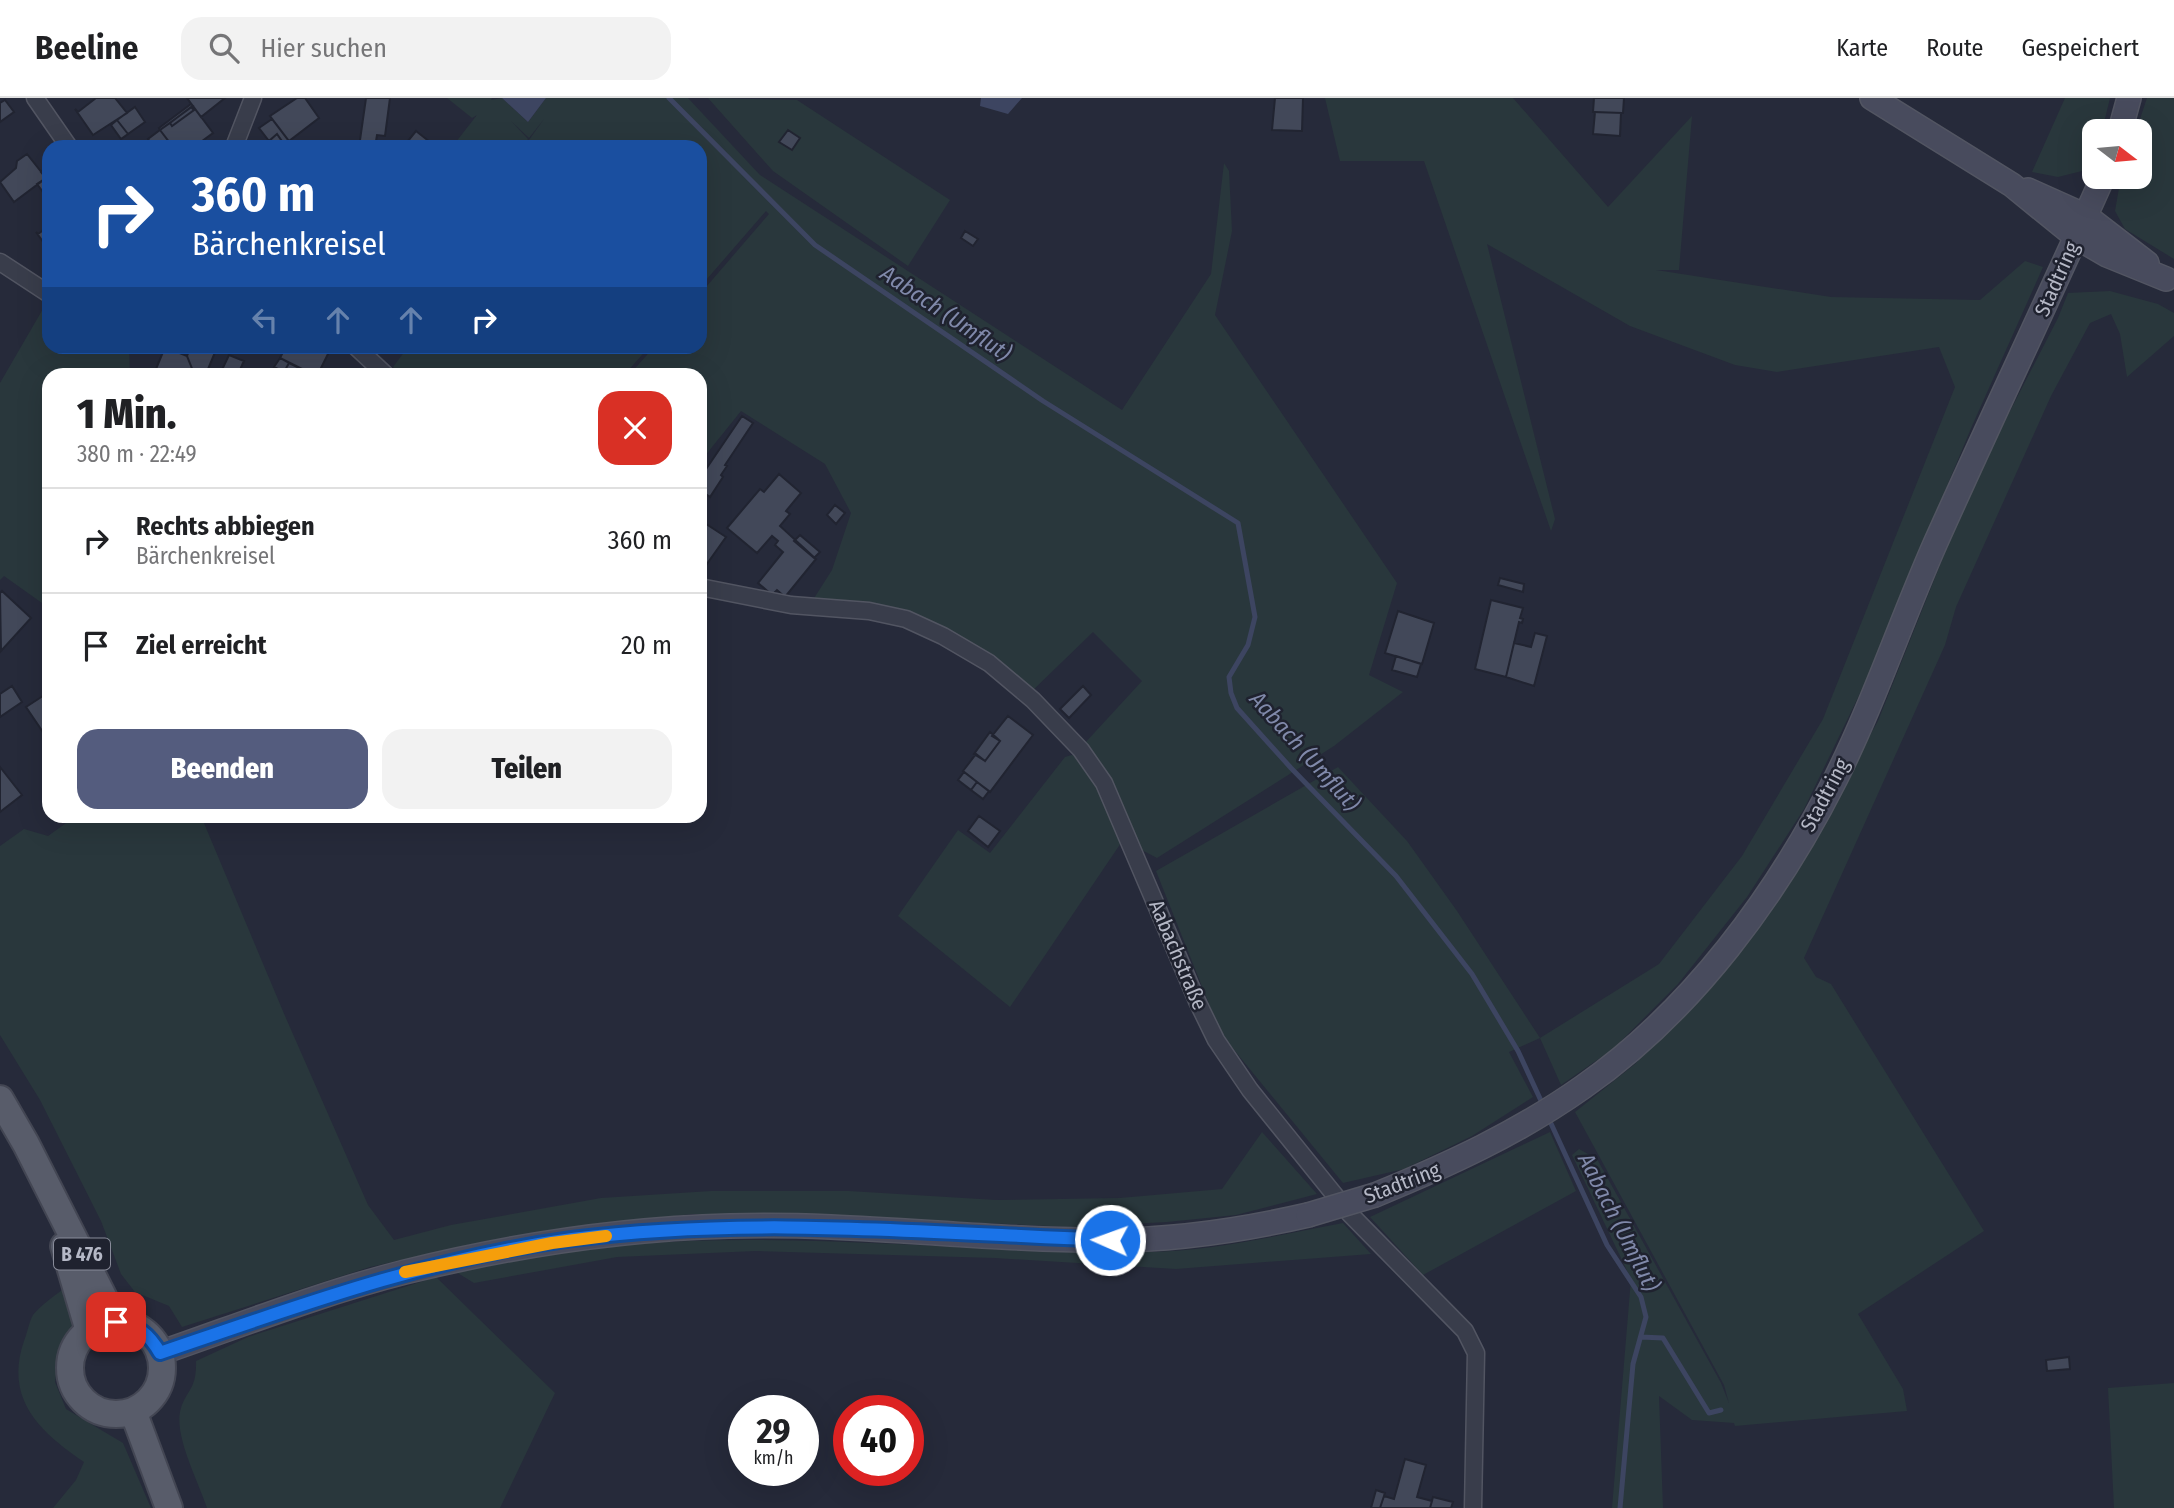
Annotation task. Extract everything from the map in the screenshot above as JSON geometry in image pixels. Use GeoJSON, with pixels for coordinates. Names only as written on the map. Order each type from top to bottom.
{"type":"FeatureCollection","features":[{"type":"Feature","properties":{"kind":"main road","name":"B 476"},"geometry":{"type":"LineString","coordinates":[[0,1100],[48,1186],[116,1322]]}},
{"type":"Feature","properties":{"kind":"main road"},"geometry":{"type":"LineString","coordinates":[[48,1186],[89,1331]]}},
{"type":"Feature","properties":{"kind":"main road"},"geometry":{"type":"LineString","coordinates":[[116,1322],[143,1330],[160,1353],[163,1367],[158,1387],[145,1404],[133,1411],[111,1414],[90,1407],[80,1397],[72,1384],[70,1369],[78,1342],[89,1331],[102,1324],[116,1322]]}},
{"type":"Feature","properties":{"kind":"main road"},"geometry":{"type":"LineString","coordinates":[[133,1411],[169,1508]]}},
{"type":"Feature","properties":{"kind":"street"},"geometry":{"type":"LineString","coordinates":[[34,98],[64,140]]}},
{"type":"Feature","properties":{"kind":"street"},"geometry":{"type":"LineString","coordinates":[[237,140],[253,98]]}},
{"type":"Feature","properties":{"kind":"street"},"geometry":{"type":"LineString","coordinates":[[1872,98],[2012,185],[2076,237],[2107,255],[2170,281]]}},
{"type":"Feature","properties":{"kind":"street"},"geometry":{"type":"LineString","coordinates":[[2123,119],[2129,98]]}},
{"type":"Feature","properties":{"kind":"street"},"geometry":{"type":"LineString","coordinates":[[2012,185],[2033,191],[2086,216],[2170,281]]}},
{"type":"Feature","properties":{"kind":"street","name":"Stadtring"},"geometry":{"type":"LineString","coordinates":[[160,1353],[257,1318],[404,1273],[571,1239],[729,1226],[1110,1240],[1185,1237],[1252,1228],[1376,1195],[1457,1161],[1515,1130],[1584,1086],[1660,1023],[1703,977],[1746,923],[1796,850],[1836,777],[1885,668],[1934,547],[2098,189]]}},
{"type":"Feature","properties":{"kind":"street"},"geometry":{"type":"LineString","coordinates":[[0,262],[42,289]]}},
{"type":"Feature","properties":{"kind":"street"},"geometry":{"type":"LineString","coordinates":[[364,354],[379,368]]}},
{"type":"Feature","properties":{"kind":"street","name":"Aabachstraße"},"geometry":{"type":"LineString","coordinates":[[707,588],[791,605],[869,611],[906,619],[943,636],[989,663],[1033,700],[1081,750],[1104,783],[1191,988],[1216,1040],[1270,1117],[1350,1214],[1465,1331],[1476,1353],[1474,1508]]}},
{"type":"Feature","properties":{"kind":"shaded area"},"geometry":{"type":"Polygon","coordinates":[[[447,98],[502,98],[528,122],[546,98],[688,98],[760,175],[1122,410],[1211,274],[1224,163],[1229,171],[1232,231],[1215,315],[1397,583],[1369,675],[1403,692],[1334,746],[1157,858],[1140,849],[1084,744],[1142,681],[1093,632],[1032,691],[924,620],[811,603],[832,570],[851,513],[825,464],[741,411],[707,453],[707,368],[635,368],[648,354],[707,354],[707,286],[769,214],[766,211],[707,279],[707,140],[529,140],[544,119],[529,138],[511,121],[527,140],[457,140],[477,115],[472,118],[447,98]]]}},
{"type":"Feature","properties":{"kind":"shaded area"},"geometry":{"type":"Polygon","coordinates":[[[708,98],[797,100],[950,200],[908,266],[773,171],[708,98]]]}},
{"type":"Feature","properties":{"kind":"shaded area"},"geometry":{"type":"Polygon","coordinates":[[[1325,98],[1513,98],[1608,207],[1692,116],[1679,270],[1656,270],[1831,297],[1980,300],[2025,261],[2043,267],[1972,426],[1865,683],[1804,809],[1747,897],[1678,984],[1613,1049],[1561,1085],[1540,1038],[1659,964],[1742,856],[1823,719],[1955,387],[1939,347],[1777,372],[1735,365],[1630,326],[1487,244],[1555,519],[1551,531],[1424,161],[1340,161],[1325,98]]]}},
{"type":"Feature","properties":{"kind":"shaded area"},"geometry":{"type":"Polygon","coordinates":[[[2065,98],[2110,98],[2105,119],[2082,119],[2082,171],[2058,177],[2032,172],[2065,98]]]}},
{"type":"Feature","properties":{"kind":"shaded area"},"geometry":{"type":"Polygon","coordinates":[[[2147,98],[2174,98],[2174,259],[2125,229],[2115,211],[2119,189],[2152,189],[2152,119],[2140,119],[2147,98]]]}},
{"type":"Feature","properties":{"kind":"shaded area"},"geometry":{"type":"Polygon","coordinates":[[[2110,291],[2158,304],[2174,313],[2174,336],[2127,377],[2120,334],[2111,314],[2090,323],[2051,396],[1956,607],[1945,645],[1804,958],[1816,977],[1831,984],[1984,1231],[1858,1314],[1903,1389],[1907,1411],[1735,1426],[1734,1423],[1692,1420],[1659,1396],[1663,1508],[1612,1508],[1631,1279],[1572,1155],[1579,1149],[1597,1159],[1721,1383],[1729,1403],[1724,1385],[1575,1112],[1635,1064],[1713,985],[1800,861],[1878,721],[1971,487],[2058,318],[2068,293],[2110,291]]]}},
{"type":"Feature","properties":{"kind":"shaded area"},"geometry":{"type":"Polygon","coordinates":[[[42,311],[42,354],[129,354],[130,368],[42,368],[42,603],[4,576],[0,580],[0,383],[42,311]]]}},
{"type":"Feature","properties":{"kind":"shaded area"},"geometry":{"type":"Polygon","coordinates":[[[403,354],[643,354],[630,368],[393,367],[403,354]]]}},
{"type":"Feature","properties":{"kind":"shaded area"},"geometry":{"type":"Polygon","coordinates":[[[1075,754],[1091,775],[1123,840],[1010,1007],[898,916],[958,830],[990,853],[1065,757],[1075,754]]]}},
{"type":"Feature","properties":{"kind":"shaded area"},"geometry":{"type":"Polygon","coordinates":[[[1338,767],[1407,841],[1457,911],[1540,1038],[1509,1052],[1533,1097],[1472,1136],[1404,1169],[1343,1183],[1221,1034],[1156,871],[1338,767]]]}},
{"type":"Feature","properties":{"kind":"shaded area"},"geometry":{"type":"Polygon","coordinates":[[[66,823],[204,823],[368,1205],[394,1240],[451,1225],[601,1198],[711,1191],[849,1191],[996,1200],[1120,1198],[1222,1189],[1262,1132],[1317,1194],[1236,1215],[1072,1227],[780,1214],[692,1214],[578,1227],[482,1242],[370,1267],[182,1327],[169,1306],[135,1292],[121,1274],[101,1221],[40,1100],[0,1035],[0,846],[24,829],[48,836],[66,823]]]}},
{"type":"Feature","properties":{"kind":"shaded area"},"geometry":{"type":"Polygon","coordinates":[[[1550,1132],[1576,1191],[1423,1275],[1370,1217],[1550,1132]]]}},
{"type":"Feature","properties":{"kind":"shaded area"},"geometry":{"type":"Polygon","coordinates":[[[1343,1223],[1371,1254],[1176,1269],[995,1258],[756,1251],[617,1257],[474,1283],[456,1272],[598,1248],[708,1240],[1086,1252],[1173,1251],[1246,1242],[1343,1223]]]}},
{"type":"Feature","properties":{"kind":"shaded area"},"geometry":{"type":"Polygon","coordinates":[[[62,1268],[73,1325],[60,1351],[55,1382],[66,1409],[123,1443],[151,1508],[53,1508],[76,1480],[84,1462],[53,1439],[30,1412],[19,1380],[19,1362],[33,1315],[62,1290],[57,1273],[62,1268]]]}},
{"type":"Feature","properties":{"kind":"shaded area"},"geometry":{"type":"Polygon","coordinates":[[[436,1277],[555,1393],[500,1508],[207,1508],[184,1447],[179,1423],[182,1405],[195,1379],[196,1361],[248,1337],[436,1277]]]}},
{"type":"Feature","properties":{"kind":"shaded area"},"geometry":{"type":"Polygon","coordinates":[[[2174,1383],[2174,1508],[2114,1508],[2108,1388],[2174,1383]]]}},
{"type":"Feature","properties":{"kind":"water"},"geometry":{"type":"Polygon","coordinates":[[[502,98],[546,98],[528,122],[502,98]]]}},
{"type":"Feature","properties":{"kind":"water"},"geometry":{"type":"Polygon","coordinates":[[[981,98],[1022,98],[1008,114],[980,106],[981,98]]]}},
{"type":"Feature","properties":{"kind":"building"},"geometry":{"type":"Polygon","coordinates":[[[96,98],[115,98],[127,113],[93,135],[75,109],[78,112],[96,98]]]}},
{"type":"Feature","properties":{"kind":"building"},"geometry":{"type":"Polygon","coordinates":[[[187,98],[225,98],[201,117],[187,98]]]}},
{"type":"Feature","properties":{"kind":"building"},"geometry":{"type":"Polygon","coordinates":[[[297,98],[305,98],[319,118],[288,140],[270,116],[297,98]]]}},
{"type":"Feature","properties":{"kind":"building"},"geometry":{"type":"Polygon","coordinates":[[[366,98],[390,98],[385,136],[377,135],[376,140],[360,140],[366,98]]]}},
{"type":"Feature","properties":{"kind":"building"},"geometry":{"type":"Polygon","coordinates":[[[1275,98],[1303,98],[1302,131],[1272,130],[1275,98]]]}},
{"type":"Feature","properties":{"kind":"building"},"geometry":{"type":"Polygon","coordinates":[[[1594,98],[1624,98],[1623,113],[1593,112],[1594,98]]]}},
{"type":"Feature","properties":{"kind":"building"},"geometry":{"type":"Polygon","coordinates":[[[5,100],[14,112],[0,122],[0,103],[5,100]]]}},
{"type":"Feature","properties":{"kind":"building"},"geometry":{"type":"Polygon","coordinates":[[[191,104],[193,106],[160,130],[159,128],[191,104]]]}},
{"type":"Feature","properties":{"kind":"building"},"geometry":{"type":"Polygon","coordinates":[[[193,106],[213,133],[204,140],[168,140],[160,130],[170,123],[172,126],[194,110],[193,106]]]}},
{"type":"Feature","properties":{"kind":"building"},"geometry":{"type":"Polygon","coordinates":[[[135,107],[145,122],[128,134],[117,120],[135,107]]]}},
{"type":"Feature","properties":{"kind":"building"},"geometry":{"type":"Polygon","coordinates":[[[191,107],[194,110],[172,126],[170,123],[191,107]]]}},
{"type":"Feature","properties":{"kind":"building"},"geometry":{"type":"Polygon","coordinates":[[[1595,112],[1621,113],[1620,136],[1593,134],[1595,112]]]}},
{"type":"Feature","properties":{"kind":"building"},"geometry":{"type":"Polygon","coordinates":[[[272,119],[288,140],[281,140],[277,134],[268,140],[259,128],[272,119]]]}},
{"type":"Feature","properties":{"kind":"building"},"geometry":{"type":"Polygon","coordinates":[[[117,120],[128,134],[121,139],[111,125],[117,120]]]}},
{"type":"Feature","properties":{"kind":"building"},"geometry":{"type":"Polygon","coordinates":[[[160,130],[168,140],[149,140],[160,130]]]}},
{"type":"Feature","properties":{"kind":"building"},"geometry":{"type":"Polygon","coordinates":[[[788,130],[800,138],[792,150],[779,142],[788,130]]]}},
{"type":"Feature","properties":{"kind":"building"},"geometry":{"type":"Polygon","coordinates":[[[416,131],[427,140],[409,140],[416,131]]]}},
{"type":"Feature","properties":{"kind":"building"},"geometry":{"type":"Polygon","coordinates":[[[277,134],[281,140],[270,140],[277,134]]]}},
{"type":"Feature","properties":{"kind":"building"},"geometry":{"type":"Polygon","coordinates":[[[27,154],[42,173],[42,181],[14,202],[0,182],[16,168],[17,161],[27,154]]]}},
{"type":"Feature","properties":{"kind":"building"},"geometry":{"type":"Polygon","coordinates":[[[965,231],[978,239],[973,246],[961,238],[965,231]]]}},
{"type":"Feature","properties":{"kind":"building"},"geometry":{"type":"Polygon","coordinates":[[[162,354],[182,354],[187,356],[192,368],[156,368],[162,354]]]}},
{"type":"Feature","properties":{"kind":"building"},"geometry":{"type":"Polygon","coordinates":[[[214,354],[208,368],[192,368],[187,356],[214,354]]]}},
{"type":"Feature","properties":{"kind":"building"},"geometry":{"type":"Polygon","coordinates":[[[282,354],[328,354],[321,368],[300,368],[280,358],[282,354]]]}},
{"type":"Feature","properties":{"kind":"building"},"geometry":{"type":"Polygon","coordinates":[[[229,355],[244,361],[241,368],[223,368],[229,355]]]}},
{"type":"Feature","properties":{"kind":"building"},"geometry":{"type":"Polygon","coordinates":[[[280,358],[289,363],[286,368],[274,367],[280,358]]]}},
{"type":"Feature","properties":{"kind":"building"},"geometry":{"type":"Polygon","coordinates":[[[289,363],[299,368],[286,368],[289,363]]]}},
{"type":"Feature","properties":{"kind":"building"},"geometry":{"type":"Polygon","coordinates":[[[742,416],[753,423],[725,465],[727,466],[721,475],[723,477],[710,497],[707,495],[707,468],[742,416]]]}},
{"type":"Feature","properties":{"kind":"building"},"geometry":{"type":"Polygon","coordinates":[[[779,474],[801,493],[786,511],[790,514],[780,526],[816,559],[785,597],[777,590],[772,595],[758,583],[783,552],[775,545],[778,541],[772,536],[757,553],[727,528],[760,489],[764,492],[779,474]]]}},
{"type":"Feature","properties":{"kind":"building"},"geometry":{"type":"Polygon","coordinates":[[[835,505],[845,513],[836,524],[827,515],[835,505]]]}},
{"type":"Feature","properties":{"kind":"building"},"geometry":{"type":"Polygon","coordinates":[[[707,525],[726,537],[707,564],[707,525]]]}},
{"type":"Feature","properties":{"kind":"building"},"geometry":{"type":"Polygon","coordinates":[[[800,535],[820,552],[814,558],[794,541],[800,535]]]}},
{"type":"Feature","properties":{"kind":"building"},"geometry":{"type":"Polygon","coordinates":[[[1500,578],[1524,584],[1523,592],[1498,585],[1500,578]]]}},
{"type":"Feature","properties":{"kind":"building"},"geometry":{"type":"Polygon","coordinates":[[[2,591],[31,618],[1,651],[0,593],[2,591]]]}},
{"type":"Feature","properties":{"kind":"building"},"geometry":{"type":"Polygon","coordinates":[[[1491,600],[1523,608],[1520,618],[1523,619],[1522,623],[1519,622],[1506,677],[1475,669],[1491,600]]]}},
{"type":"Feature","properties":{"kind":"building"},"geometry":{"type":"Polygon","coordinates":[[[1398,611],[1434,623],[1422,664],[1385,653],[1398,611]]]}},
{"type":"Feature","properties":{"kind":"building"},"geometry":{"type":"Polygon","coordinates":[[[1535,633],[1547,636],[1534,686],[1506,677],[1514,643],[1531,647],[1535,633]]]}},
{"type":"Feature","properties":{"kind":"building"},"geometry":{"type":"Polygon","coordinates":[[[1396,656],[1421,664],[1417,677],[1392,670],[1396,656]]]}},
{"type":"Feature","properties":{"kind":"building"},"geometry":{"type":"Polygon","coordinates":[[[12,686],[22,702],[0,717],[0,694],[12,686]]]}},
{"type":"Feature","properties":{"kind":"building"},"geometry":{"type":"Polygon","coordinates":[[[1083,686],[1091,695],[1069,718],[1060,709],[1083,686]]]}},
{"type":"Feature","properties":{"kind":"building"},"geometry":{"type":"Polygon","coordinates":[[[42,697],[42,731],[26,707],[42,697]]]}},
{"type":"Feature","properties":{"kind":"building"},"geometry":{"type":"Polygon","coordinates":[[[1008,716],[1033,735],[990,792],[963,771],[976,754],[985,761],[1000,741],[992,736],[1008,716]]]}},
{"type":"Feature","properties":{"kind":"building"},"geometry":{"type":"Polygon","coordinates":[[[990,732],[1000,741],[985,761],[974,754],[990,732]]]}},
{"type":"Feature","properties":{"kind":"building"},"geometry":{"type":"Polygon","coordinates":[[[0,767],[22,795],[0,812],[0,767]]]}},
{"type":"Feature","properties":{"kind":"building"},"geometry":{"type":"Polygon","coordinates":[[[964,772],[977,782],[971,790],[958,780],[964,772]]]}},
{"type":"Feature","properties":{"kind":"building"},"geometry":{"type":"Polygon","coordinates":[[[977,782],[989,791],[983,799],[971,790],[977,782]]]}},
{"type":"Feature","properties":{"kind":"building"},"geometry":{"type":"Polygon","coordinates":[[[979,816],[1000,831],[988,847],[968,831],[979,816]]]}},
{"type":"Feature","properties":{"kind":"building"},"geometry":{"type":"Polygon","coordinates":[[[2069,1357],[2070,1369],[2047,1371],[2046,1360],[2069,1357]]]}},
{"type":"Feature","properties":{"kind":"building"},"geometry":{"type":"Polygon","coordinates":[[[1405,1459],[1426,1465],[1417,1497],[1432,1501],[1430,1508],[1380,1508],[1384,1496],[1394,1499],[1405,1459]]]}},
{"type":"Feature","properties":{"kind":"building"},"geometry":{"type":"Polygon","coordinates":[[[1376,1490],[1385,1493],[1380,1508],[1371,1508],[1376,1490]]]}},
{"type":"Feature","properties":{"kind":"building"},"geometry":{"type":"Polygon","coordinates":[[[1433,1497],[1453,1502],[1451,1508],[1430,1508],[1433,1497]]]}},
{"type":"Feature","properties":{"kind":"waterway","name":"Aabach (Umflut)"},"geometry":{"type":"LineString","coordinates":[[669,98],[815,245],[1043,401],[1238,523],[1255,617],[1248,645],[1229,677],[1237,708],[1396,876],[1472,974],[1518,1051],[1543,1105]]}},
{"type":"Feature","properties":{"kind":"waterway","name":"Aabach (Umflut)"},"geometry":{"type":"LineString","coordinates":[[1548,1117],[1607,1245],[1641,1297],[1646,1317],[1633,1364],[1620,1508]]}},
{"type":"Feature","properties":{"kind":"waterway"},"geometry":{"type":"LineString","coordinates":[[1641,1337],[1663,1338],[1709,1413],[1721,1410]]}},
{"type":"Feature","properties":{"kind":"slow traffic"},"geometry":{"type":"LineString","coordinates":[[405,1272],[571,1239],[606,1236]]}},
{"type":"Feature","properties":{"kind":"route"},"geometry":{"type":"LineString","coordinates":[[116,1322],[143,1330],[160,1353],[257,1318],[404,1273],[571,1239],[642,1233],[729,1226],[1110,1240]]}}]}
